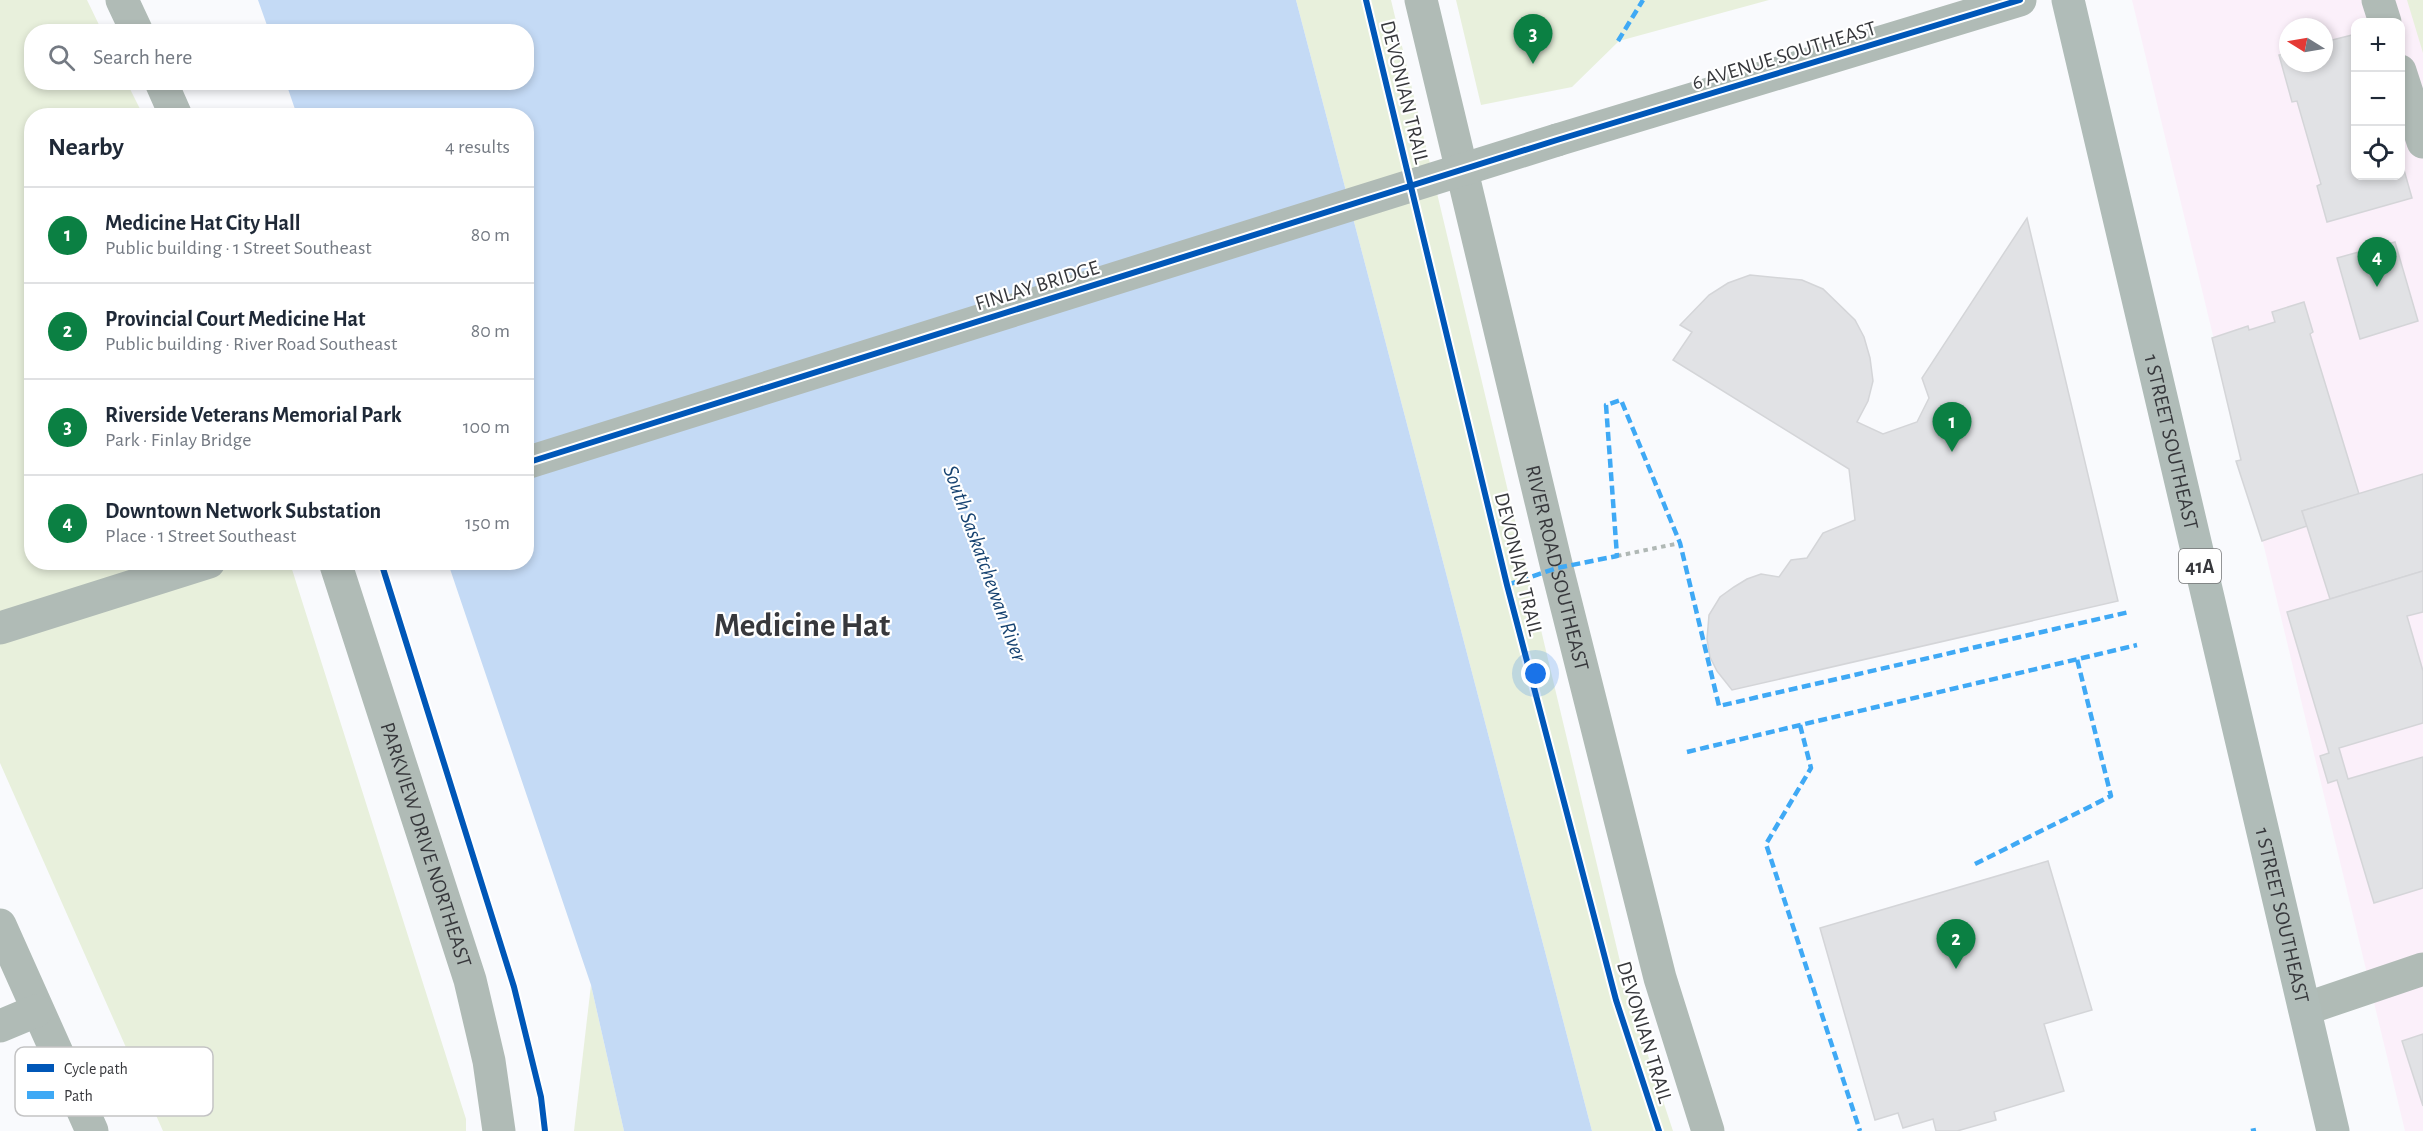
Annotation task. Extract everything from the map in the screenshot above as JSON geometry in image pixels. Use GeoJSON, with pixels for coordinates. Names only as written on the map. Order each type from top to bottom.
{"type":"FeatureCollection","features":[{"type":"Feature","properties":{"kind":"main road","name":"1 STREET SOUTHEAST"},"geometry":{"type":"LineString","coordinates":[[2068,0],[2333,1131]]}},
{"type":"Feature","properties":{"kind":"street"},"geometry":{"type":"LineString","coordinates":[[122,0],[133,24]]}},
{"type":"Feature","properties":{"kind":"street","name":"RIVER ROAD SOUTHEAST"},"geometry":{"type":"LineString","coordinates":[[1421,0],[1554,557],[1660,978],[1708,1131]]}},
{"type":"Feature","properties":{"kind":"street","name":"6 AVENUE SOUTHEAST"},"geometry":{"type":"LineString","coordinates":[[1557,140],[2020,0]]}},
{"type":"Feature","properties":{"kind":"street"},"geometry":{"type":"LineString","coordinates":[[2378,0],[2384,18]]}},
{"type":"Feature","properties":{"kind":"street"},"geometry":{"type":"LineString","coordinates":[[2400,72],[2423,142]]}},
{"type":"Feature","properties":{"kind":"street"},"geometry":{"type":"LineString","coordinates":[[165,90],[172,108]]}},
{"type":"Feature","properties":{"kind":"street","name":"FINLAY BRIDGE"},"geometry":{"type":"LineString","coordinates":[[534,460],[1557,140]]}},
{"type":"Feature","properties":{"kind":"street"},"geometry":{"type":"LineString","coordinates":[[0,628],[184,570]]}},
{"type":"Feature","properties":{"kind":"street","name":"PARKVIEW DRIVE NORTHEAST"},"geometry":{"type":"LineString","coordinates":[[338,570],[470,981],[489,1061],[499,1131]]}},
{"type":"Feature","properties":{"kind":"street"},"geometry":{"type":"LineString","coordinates":[[0,925],[53,1047]]}},
{"type":"Feature","properties":{"kind":"street"},"geometry":{"type":"LineString","coordinates":[[2305,1009],[2423,969]]}},
{"type":"Feature","properties":{"kind":"street"},"geometry":{"type":"LineString","coordinates":[[0,1026],[36,1011]]}},
{"type":"Feature","properties":{"kind":"street"},"geometry":{"type":"LineString","coordinates":[[85,1116],[92,1131]]}},
{"type":"Feature","properties":{"kind":"path"},"geometry":{"type":"LineString","coordinates":[[1617,556],[1680,543]]}},
{"type":"Feature","properties":{"kind":"shaded area"},"geometry":{"type":"Polygon","coordinates":[[[2132,0],[2423,0],[2423,1131],[2405,1131],[2132,0]]]}},
{"type":"Feature","properties":{"kind":"green space"},"geometry":{"type":"Polygon","coordinates":[[[0,0],[87,0],[99,24],[24,24],[24,90],[130,90],[140,108],[24,108],[24,570],[292,570],[466,1119],[466,1131],[163,1131],[156,1116],[213,1116],[213,1047],[126,1047],[0,763],[0,0]]]}},
{"type":"Feature","properties":{"kind":"green space"},"geometry":{"type":"Polygon","coordinates":[[[1296,0],[1391,0],[1628,995],[1673,1131],[1592,1131],[1296,0]]]}},
{"type":"Feature","properties":{"kind":"green space"},"geometry":{"type":"Polygon","coordinates":[[[1456,0],[1769,0],[1619,41],[1572,87],[1481,105],[1456,0]]]}},
{"type":"Feature","properties":{"kind":"green space"},"geometry":{"type":"Polygon","coordinates":[[[2407,0],[2423,0],[2423,53],[2407,0]]]}},
{"type":"Feature","properties":{"kind":"green space"},"geometry":{"type":"Polygon","coordinates":[[[591,985],[624,1131],[574,1131],[591,985]]]}},
{"type":"Feature","properties":{"kind":"water","name":"South Saskatchewan River"},"geometry":{"type":"Polygon","coordinates":[[[258,0],[1296,0],[1592,1131],[624,1131],[591,985],[450,570],[534,570],[534,108],[295,108],[288,90],[534,90],[534,24],[267,24],[258,0]]]}},
{"type":"Feature","properties":{"kind":"building"},"geometry":{"type":"Polygon","coordinates":[[[2351,35],[2351,180],[2405,180],[2405,174],[2412,198],[2327,222],[2317,186],[2321,184],[2297,101],[2292,102],[2284,72],[2333,72],[2333,40],[2351,35]]]}},
{"type":"Feature","properties":{"kind":"building"},"geometry":{"type":"Polygon","coordinates":[[[2027,218],[2118,601],[1732,690],[1717,671],[1710,657],[1707,639],[1709,615],[1720,597],[1734,587],[1761,574],[1779,577],[1791,560],[1807,558],[1823,533],[1855,520],[1849,469],[1673,360],[1692,332],[1680,325],[1709,295],[1728,283],[1750,275],[1802,280],[1823,289],[1855,320],[1864,337],[1873,381],[1868,401],[1857,422],[1883,434],[1917,422],[1929,398],[1922,378],[2027,218]]]}},
{"type":"Feature","properties":{"kind":"building"},"geometry":{"type":"Polygon","coordinates":[[[2395,242],[2418,321],[2360,339],[2337,258],[2395,242]]]}},
{"type":"Feature","properties":{"kind":"building"},"geometry":{"type":"Polygon","coordinates":[[[2304,302],[2313,332],[2310,334],[2359,494],[2302,511],[2307,526],[2262,541],[2236,461],[2241,460],[2212,338],[2248,326],[2249,330],[2275,322],[2272,312],[2304,302]]]}},
{"type":"Feature","properties":{"kind":"building"},"geometry":{"type":"Polygon","coordinates":[[[2423,474],[2423,571],[2330,599],[2302,511],[2423,474]]]}},
{"type":"Feature","properties":{"kind":"building"},"geometry":{"type":"Polygon","coordinates":[[[2423,571],[2423,612],[2407,616],[2423,671],[2423,723],[2339,748],[2348,779],[2423,757],[2423,888],[2374,903],[2337,780],[2328,783],[2320,756],[2329,753],[2287,612],[2423,571]]]}},
{"type":"Feature","properties":{"kind":"building"},"geometry":{"type":"Polygon","coordinates":[[[2048,861],[2092,1010],[2044,1024],[2064,1091],[1994,1112],[1996,1120],[1957,1131],[1936,1131],[1933,1119],[1903,1128],[1898,1113],[1875,1120],[1820,928],[2048,861]]]}},
{"type":"Feature","properties":{"kind":"building"},"geometry":{"type":"Polygon","coordinates":[[[2423,1034],[2423,1106],[2402,1041],[2423,1034]]]}},
{"type":"Feature","properties":{"kind":"marked path"},"geometry":{"type":"LineString","coordinates":[[1618,41],[1643,0]]}},
{"type":"Feature","properties":{"kind":"marked path"},"geometry":{"type":"LineString","coordinates":[[1507,585],[1557,568],[1617,556],[1606,405],[1621,400],[1680,543],[1719,706],[2129,612]]}},
{"type":"Feature","properties":{"kind":"marked path"},"geometry":{"type":"LineString","coordinates":[[1687,752],[2137,645]]}},
{"type":"Feature","properties":{"kind":"marked path"},"geometry":{"type":"LineString","coordinates":[[1975,864],[2111,796],[2077,659]]}},
{"type":"Feature","properties":{"kind":"marked path"},"geometry":{"type":"LineString","coordinates":[[1800,725],[1811,768],[1766,844],[1860,1131]]}},
{"type":"Feature","properties":{"kind":"marked path"},"geometry":{"type":"LineString","coordinates":[[2251,1131],[2256,1130]]}},
{"type":"Feature","properties":{"kind":"cycle path","name":"DEVONIAN TRAIL"},"geometry":{"type":"LineString","coordinates":[[1366,0],[1507,585],[1616,1000],[1659,1131]]}},
{"type":"Feature","properties":{"kind":"cycle path"},"geometry":{"type":"LineString","coordinates":[[534,460],[1557,140],[2020,0]]}},
{"type":"Feature","properties":{"kind":"cycle path"},"geometry":{"type":"LineString","coordinates":[[384,570],[514,987],[541,1097],[545,1131]]}},
{"type":"Feature","properties":{"kind":"place","name":"Riverside Veterans Memorial Park"},"geometry":{"type":"Point","coordinates":[1533,64]}},
{"type":"Feature","properties":{"kind":"place","name":"Downtown Network Substation"},"geometry":{"type":"Point","coordinates":[2377,287]}},
{"type":"Feature","properties":{"kind":"place","name":"Medicine Hat City Hall"},"geometry":{"type":"Point","coordinates":[1952,452]}},
{"type":"Feature","properties":{"kind":"place","name":"Provincial Court Medicine Hat"},"geometry":{"type":"Point","coordinates":[1956,969]}},
{"type":"Feature","properties":{"kind":"district","name":"Medicine Hat"},"geometry":{"type":"Point","coordinates":[802,624]}}]}
